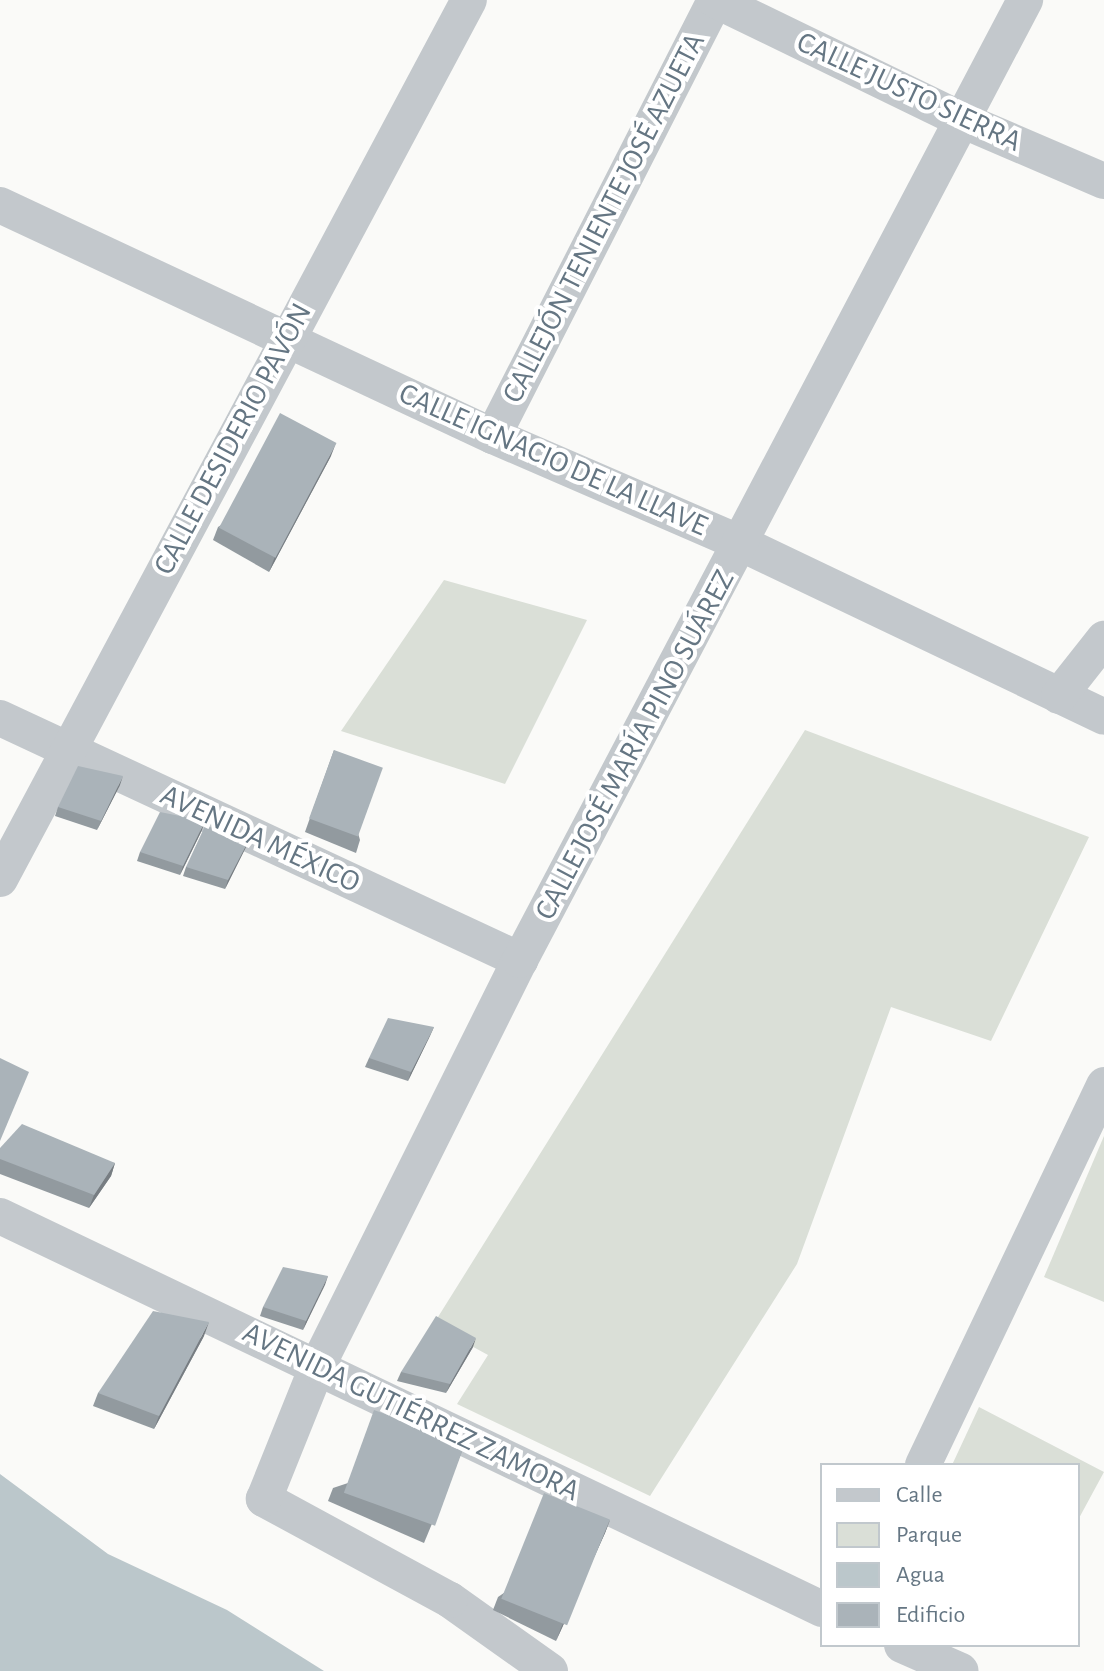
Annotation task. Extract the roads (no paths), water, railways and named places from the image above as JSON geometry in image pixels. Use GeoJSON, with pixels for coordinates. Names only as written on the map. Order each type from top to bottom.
{"type":"FeatureCollection","features":[{"type":"Feature","properties":{"kind":"street","name":"CALLE DESIDERIO PAVÓN"},"geometry":{"type":"LineString","coordinates":[[0,879],[66,750],[469,0]]}},
{"type":"Feature","properties":{"kind":"street","name":"CALLE JUSTO SIERRA"},"geometry":{"type":"LineString","coordinates":[[715,0],[964,121],[1104,181]]}},
{"type":"Feature","properties":{"kind":"street","name":"CALLEJÓN TENIENTE JOSÉ AZUETA"},"geometry":{"type":"LineString","coordinates":[[493,436],[715,0]]}},
{"type":"Feature","properties":{"kind":"street","name":"CALLE JOSÉ MARÍA PINO SUÁREZ"},"geometry":{"type":"LineString","coordinates":[[550,1671],[450,1600],[264,1499],[317,1367],[520,960],[742,544],[1025,0]]}},
{"type":"Feature","properties":{"kind":"street","name":"CALLE IGNACIO DE LA LLAVE"},"geometry":{"type":"LineString","coordinates":[[0,205],[493,436],[742,544],[1104,717]]}},
{"type":"Feature","properties":{"kind":"street"},"geometry":{"type":"LineString","coordinates":[[1059,696],[1104,639]]}},
{"type":"Feature","properties":{"kind":"street","name":"AVENIDA MÉXICO"},"geometry":{"type":"LineString","coordinates":[[0,718],[520,960]]}},
{"type":"Feature","properties":{"kind":"street"},"geometry":{"type":"LineString","coordinates":[[924,1463],[1104,1085]]}},
{"type":"Feature","properties":{"kind":"street","name":"AVENIDA GUTIÉRREZ ZAMORA"},"geometry":{"type":"LineString","coordinates":[[0,1216],[820,1608]]}},
{"type":"Feature","properties":{"kind":"street"},"geometry":{"type":"LineString","coordinates":[[907,1647],[961,1671]]}},
{"type":"Feature","properties":{"kind":"water"},"geometry":{"type":"Polygon","coordinates":[[[0,1474],[108,1554],[227,1610],[324,1671],[0,1671],[0,1474]]]}}]}
